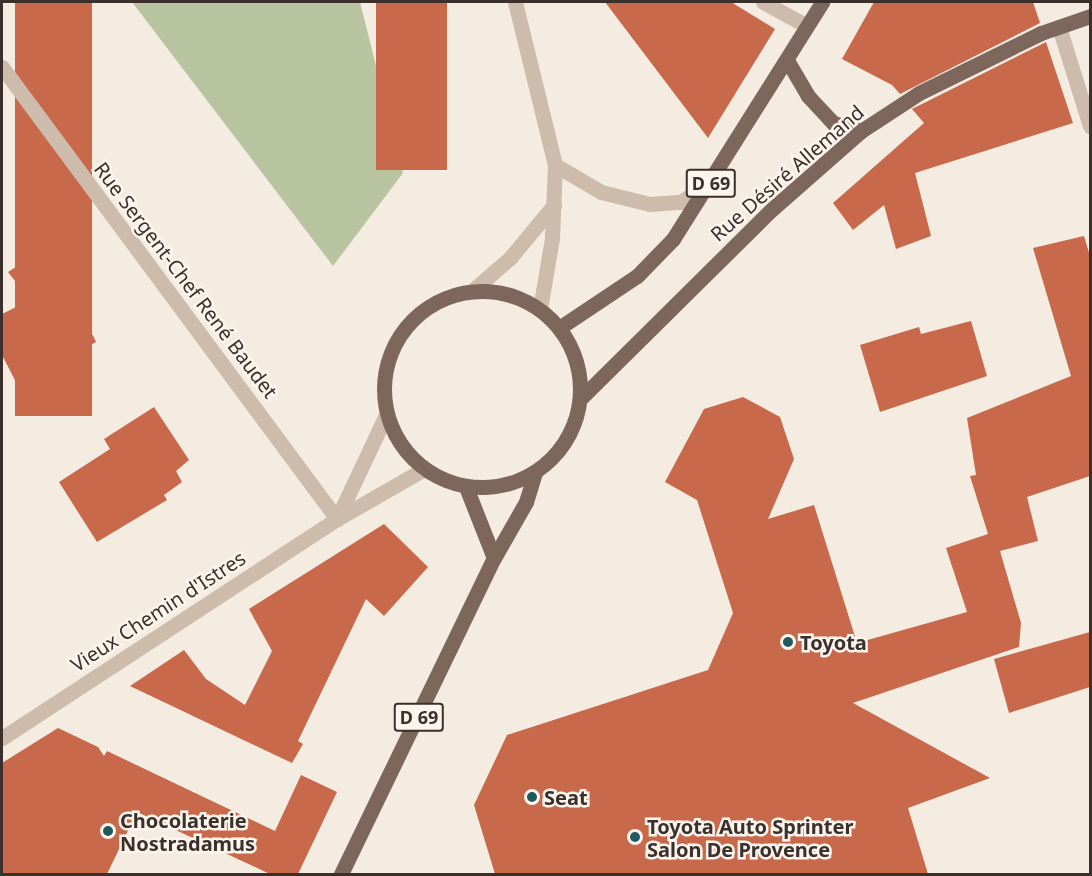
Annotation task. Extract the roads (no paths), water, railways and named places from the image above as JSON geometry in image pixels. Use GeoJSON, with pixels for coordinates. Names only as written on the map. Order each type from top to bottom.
{"type":"FeatureCollection","features":[{"type":"Feature","properties":{"kind":"main road","name":"D 69"},"geometry":{"type":"LineString","coordinates":[[559,328],[637,276],[673,239],[822,2]]}},
{"type":"Feature","properties":{"kind":"main road","name":"Rue Désiré Allemand"},"geometry":{"type":"LineString","coordinates":[[580,399],[771,210],[861,131],[919,93],[1059,27],[1090,16]]}},
{"type":"Feature","properties":{"kind":"main road"},"geometry":{"type":"LineString","coordinates":[[787,60],[808,96],[833,123],[861,131]]}},
{"type":"Feature","properties":{"kind":"main road"},"geometry":{"type":"LineString","coordinates":[[472,291],[495,291],[540,309],[559,328],[578,366],[580,399],[570,434],[535,473],[491,487],[466,486],[424,469],[407,454],[386,415],[383,381],[391,348],[411,320],[439,300],[472,291]]}},
{"type":"Feature","properties":{"kind":"main road","name":"D 69"},"geometry":{"type":"LineString","coordinates":[[341,874],[494,558],[526,502],[535,473]]}},
{"type":"Feature","properties":{"kind":"main road"},"geometry":{"type":"LineString","coordinates":[[466,486],[494,558]]}},
{"type":"Feature","properties":{"kind":"street"},"geometry":{"type":"LineString","coordinates":[[515,2],[555,165],[554,205],[540,309]]}},
{"type":"Feature","properties":{"kind":"street"},"geometry":{"type":"LineString","coordinates":[[763,2],[807,26]]}},
{"type":"Feature","properties":{"kind":"street"},"geometry":{"type":"LineString","coordinates":[[1059,27],[1090,126]]}},
{"type":"Feature","properties":{"kind":"street","name":"Rue Sergent-Chef René Baudet"},"geometry":{"type":"LineString","coordinates":[[2,67],[337,519]]}},
{"type":"Feature","properties":{"kind":"street"},"geometry":{"type":"LineString","coordinates":[[555,165],[601,192],[650,204],[681,202],[712,180]]}},
{"type":"Feature","properties":{"kind":"street"},"geometry":{"type":"LineString","coordinates":[[472,291],[510,258],[554,205]]}},
{"type":"Feature","properties":{"kind":"street"},"geometry":{"type":"LineString","coordinates":[[337,519],[386,415]]}},
{"type":"Feature","properties":{"kind":"street","name":"Vieux Chemin d'Istres"},"geometry":{"type":"LineString","coordinates":[[2,738],[337,519],[424,469]]}},
{"type":"Feature","properties":{"kind":"place","name":"Toyota"},"geometry":{"type":"Point","coordinates":[788,642]}},
{"type":"Feature","properties":{"kind":"place","name":"Seat"},"geometry":{"type":"Point","coordinates":[532,797]}},
{"type":"Feature","properties":{"kind":"place","name":"Chocolaterie Nostradamus"},"geometry":{"type":"Point","coordinates":[108,831]}},
{"type":"Feature","properties":{"kind":"place","name":"Toyota Auto Sprinter Salon De Provence"},"geometry":{"type":"Point","coordinates":[635,837]}}]}
